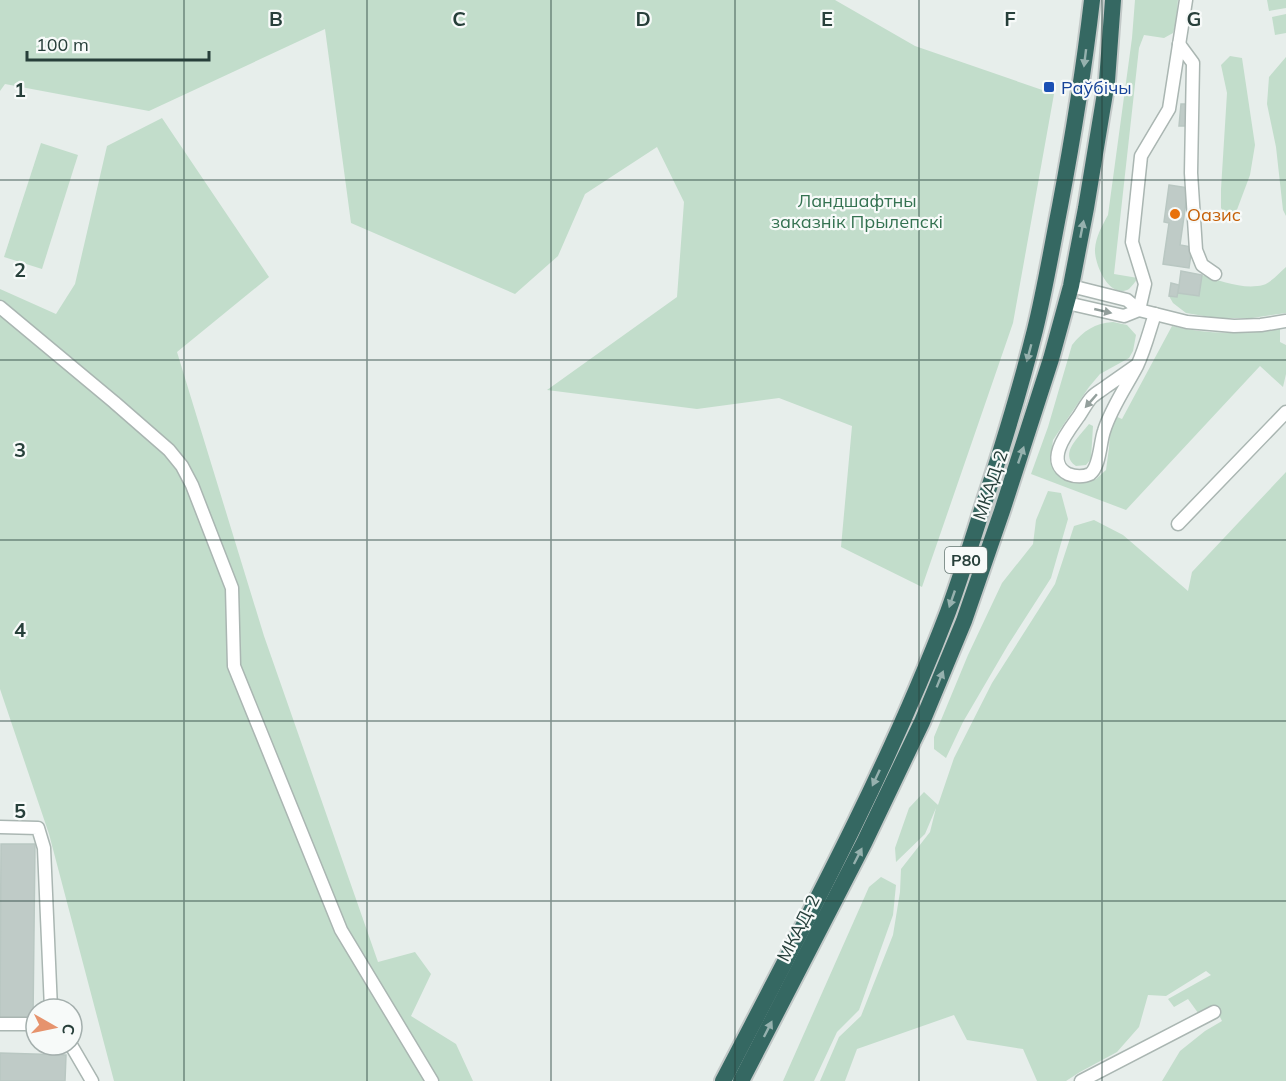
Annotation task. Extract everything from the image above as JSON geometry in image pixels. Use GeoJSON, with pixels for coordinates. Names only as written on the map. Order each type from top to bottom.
{"type":"FeatureCollection","features":[{"type":"Feature","properties":{"kind":"highway","name":"Р80"},"geometry":{"type":"LineString","coordinates":[[723,1081],[851,834],[905,716],[968,554],[998,461],[1038,314],[1085,62],[1092,0]]}},
{"type":"Feature","properties":{"kind":"highway","name":"МКАД-2"},"geometry":{"type":"LineString","coordinates":[[741,1081],[864,843],[922,722],[964,621],[996,530],[1044,381],[1065,294],[1107,81],[1113,0]]}},
{"type":"Feature","properties":{"kind":"highway"},"geometry":{"type":"LineString","coordinates":[[1038,314],[1065,294],[1050,259]]}},
{"type":"Feature","properties":{"kind":"street"},"geometry":{"type":"LineString","coordinates":[[1139,310],[1145,284],[1132,242],[1141,156],[1169,109],[1185,0]]}},
{"type":"Feature","properties":{"kind":"street"},"geometry":{"type":"LineString","coordinates":[[1179,44],[1193,63],[1191,173],[1196,250],[1202,265],[1215,274]]}},
{"type":"Feature","properties":{"kind":"street"},"geometry":{"type":"LineString","coordinates":[[1065,294],[1124,316],[1139,310]]}},
{"type":"Feature","properties":{"kind":"street"},"geometry":{"type":"LineString","coordinates":[[1065,294],[1127,300],[1139,310],[1187,322],[1234,326],[1286,321]]}},
{"type":"Feature","properties":{"kind":"street"},"geometry":{"type":"LineString","coordinates":[[0,307],[169,450],[182,466],[192,485],[232,588],[234,666],[341,930],[432,1081]]}},
{"type":"Feature","properties":{"kind":"street"},"geometry":{"type":"LineString","coordinates":[[1137,365],[1093,396],[1062,440],[1058,454],[1060,466],[1065,472],[1072,476],[1081,476],[1089,475],[1095,470],[1099,460],[1102,437],[1110,415],[1137,365],[1145,348],[1155,314]]}},
{"type":"Feature","properties":{"kind":"street"},"geometry":{"type":"LineString","coordinates":[[1178,524],[1286,412]]}},
{"type":"Feature","properties":{"kind":"street"},"geometry":{"type":"LineString","coordinates":[[0,827],[38,828],[44,848],[50,997]]}},
{"type":"Feature","properties":{"kind":"street"},"geometry":{"type":"LineString","coordinates":[[1081,1081],[1214,1012]]}},
{"type":"Feature","properties":{"kind":"street"},"geometry":{"type":"LineString","coordinates":[[0,1024],[24,1024]]}},
{"type":"Feature","properties":{"kind":"street"},"geometry":{"type":"LineString","coordinates":[[78,1057],[92,1081]]}},
{"type":"Feature","properties":{"kind":"green space","name":"Ландшафтны заказнік Прылепскі"},"geometry":{"type":"Polygon","coordinates":[[[0,0],[835,0],[915,46],[1054,94],[1013,323],[922,587],[841,547],[852,426],[779,398],[697,409],[547,390],[677,297],[684,202],[657,147],[585,194],[558,256],[515,294],[351,223],[325,29],[149,111],[5,84],[0,91],[0,0]]]}},
{"type":"Feature","properties":{"kind":"green space"},"geometry":{"type":"Polygon","coordinates":[[[1135,0],[1178,0],[1173,33],[1164,38],[1144,35],[1139,48],[1114,274],[1138,278],[1129,289],[1122,291],[1109,285],[1104,278],[1097,263],[1095,249],[1098,235],[1108,215],[1135,0]]]}},
{"type":"Feature","properties":{"kind":"green space"},"geometry":{"type":"Polygon","coordinates":[[[1267,0],[1286,0],[1286,8],[1269,11],[1267,0]]]}},
{"type":"Feature","properties":{"kind":"green space"},"geometry":{"type":"Polygon","coordinates":[[[1286,14],[1286,33],[1275,35],[1272,17],[1286,14]]]}},
{"type":"Feature","properties":{"kind":"green space"},"geometry":{"type":"Polygon","coordinates":[[[1230,56],[1242,58],[1255,145],[1250,175],[1232,223],[1221,208],[1227,93],[1221,65],[1230,56]]]}},
{"type":"Feature","properties":{"kind":"green space"},"geometry":{"type":"Polygon","coordinates":[[[1286,57],[1286,216],[1283,210],[1276,147],[1267,104],[1269,77],[1286,57]]]}},
{"type":"Feature","properties":{"kind":"green space"},"geometry":{"type":"Polygon","coordinates":[[[162,118],[269,277],[177,352],[264,636],[378,962],[415,952],[431,974],[411,1016],[456,1044],[473,1081],[114,1081],[49,834],[0,689],[0,289],[56,314],[75,284],[107,146],[162,118]]]}},
{"type":"Feature","properties":{"kind":"green space"},"geometry":{"type":"Polygon","coordinates":[[[41,143],[78,155],[42,269],[4,257],[41,143]]]}},
{"type":"Feature","properties":{"kind":"green space"},"geometry":{"type":"Polygon","coordinates":[[[1286,267],[1286,313],[1252,318],[1216,318],[1186,313],[1173,303],[1169,296],[1177,297],[1178,293],[1199,296],[1202,275],[1232,284],[1256,286],[1269,282],[1286,267]]]}},
{"type":"Feature","properties":{"kind":"green space"},"geometry":{"type":"Polygon","coordinates":[[[1113,322],[1127,325],[1136,335],[1133,351],[1129,358],[1100,374],[1053,440],[1051,456],[1055,468],[1062,477],[1074,482],[1096,479],[1106,470],[1110,432],[1115,416],[1122,419],[1172,326],[1226,333],[1280,326],[1280,342],[1286,345],[1286,374],[1283,387],[1260,366],[1126,510],[1031,474],[1048,427],[1072,345],[1090,329],[1113,322]]]}},
{"type":"Feature","properties":{"kind":"green space"},"geometry":{"type":"Polygon","coordinates":[[[1089,424],[1093,426],[1091,459],[1086,465],[1076,466],[1069,456],[1070,451],[1076,439],[1089,424]]]}},
{"type":"Feature","properties":{"kind":"green space"},"geometry":{"type":"Polygon","coordinates":[[[1286,472],[1286,1081],[1162,1081],[1180,1051],[1222,1021],[1216,1009],[1201,1017],[1188,999],[1174,1007],[1168,999],[1211,975],[1206,971],[1166,996],[1148,995],[1139,1027],[1117,1052],[1066,1081],[1037,1081],[1023,1049],[967,1040],[954,1015],[857,1049],[845,1081],[820,1081],[839,1037],[861,1016],[893,935],[901,869],[930,832],[936,808],[925,834],[896,862],[895,848],[909,808],[924,792],[938,805],[954,758],[992,683],[1055,584],[1074,526],[1094,520],[1123,535],[1188,591],[1192,572],[1286,472]]]}},
{"type":"Feature","properties":{"kind":"green space"},"geometry":{"type":"Polygon","coordinates":[[[1048,491],[1061,493],[1068,519],[1051,578],[963,722],[946,758],[934,749],[934,737],[968,655],[1002,583],[1033,544],[1036,520],[1048,491]]]}},
{"type":"Feature","properties":{"kind":"green space"},"geometry":{"type":"Polygon","coordinates":[[[881,877],[896,885],[893,915],[859,1010],[837,1032],[814,1081],[783,1081],[869,887],[881,877]]]}},
{"type":"Feature","properties":{"kind":"building"},"geometry":{"type":"Polygon","coordinates":[[[1181,104],[1190,104],[1188,126],[1179,126],[1181,104]]]}},
{"type":"Feature","properties":{"kind":"building"},"geometry":{"type":"Polygon","coordinates":[[[1169,185],[1188,188],[1180,245],[1192,247],[1189,268],[1163,264],[1169,223],[1164,222],[1169,185]]]}},
{"type":"Feature","properties":{"kind":"building"},"geometry":{"type":"Polygon","coordinates":[[[1181,271],[1202,275],[1199,296],[1178,293],[1181,271]]]}},
{"type":"Feature","properties":{"kind":"building"},"geometry":{"type":"Polygon","coordinates":[[[1171,283],[1179,285],[1177,297],[1169,296],[1171,283]]]}},
{"type":"Feature","properties":{"kind":"building"},"geometry":{"type":"Polygon","coordinates":[[[1,844],[35,844],[33,997],[24,997],[24,1020],[0,1020],[1,844]]]}},
{"type":"Feature","properties":{"kind":"building"},"geometry":{"type":"Polygon","coordinates":[[[0,1053],[24,1054],[24,1057],[66,1057],[65,1081],[0,1081],[0,1053]]]}},
{"type":"Feature","properties":{"kind":"place","name":"Раўбічы"},"geometry":{"type":"Point","coordinates":[1049,87]}},
{"type":"Feature","properties":{"kind":"place","name":"Оазис"},"geometry":{"type":"Point","coordinates":[1175,214]}}]}
